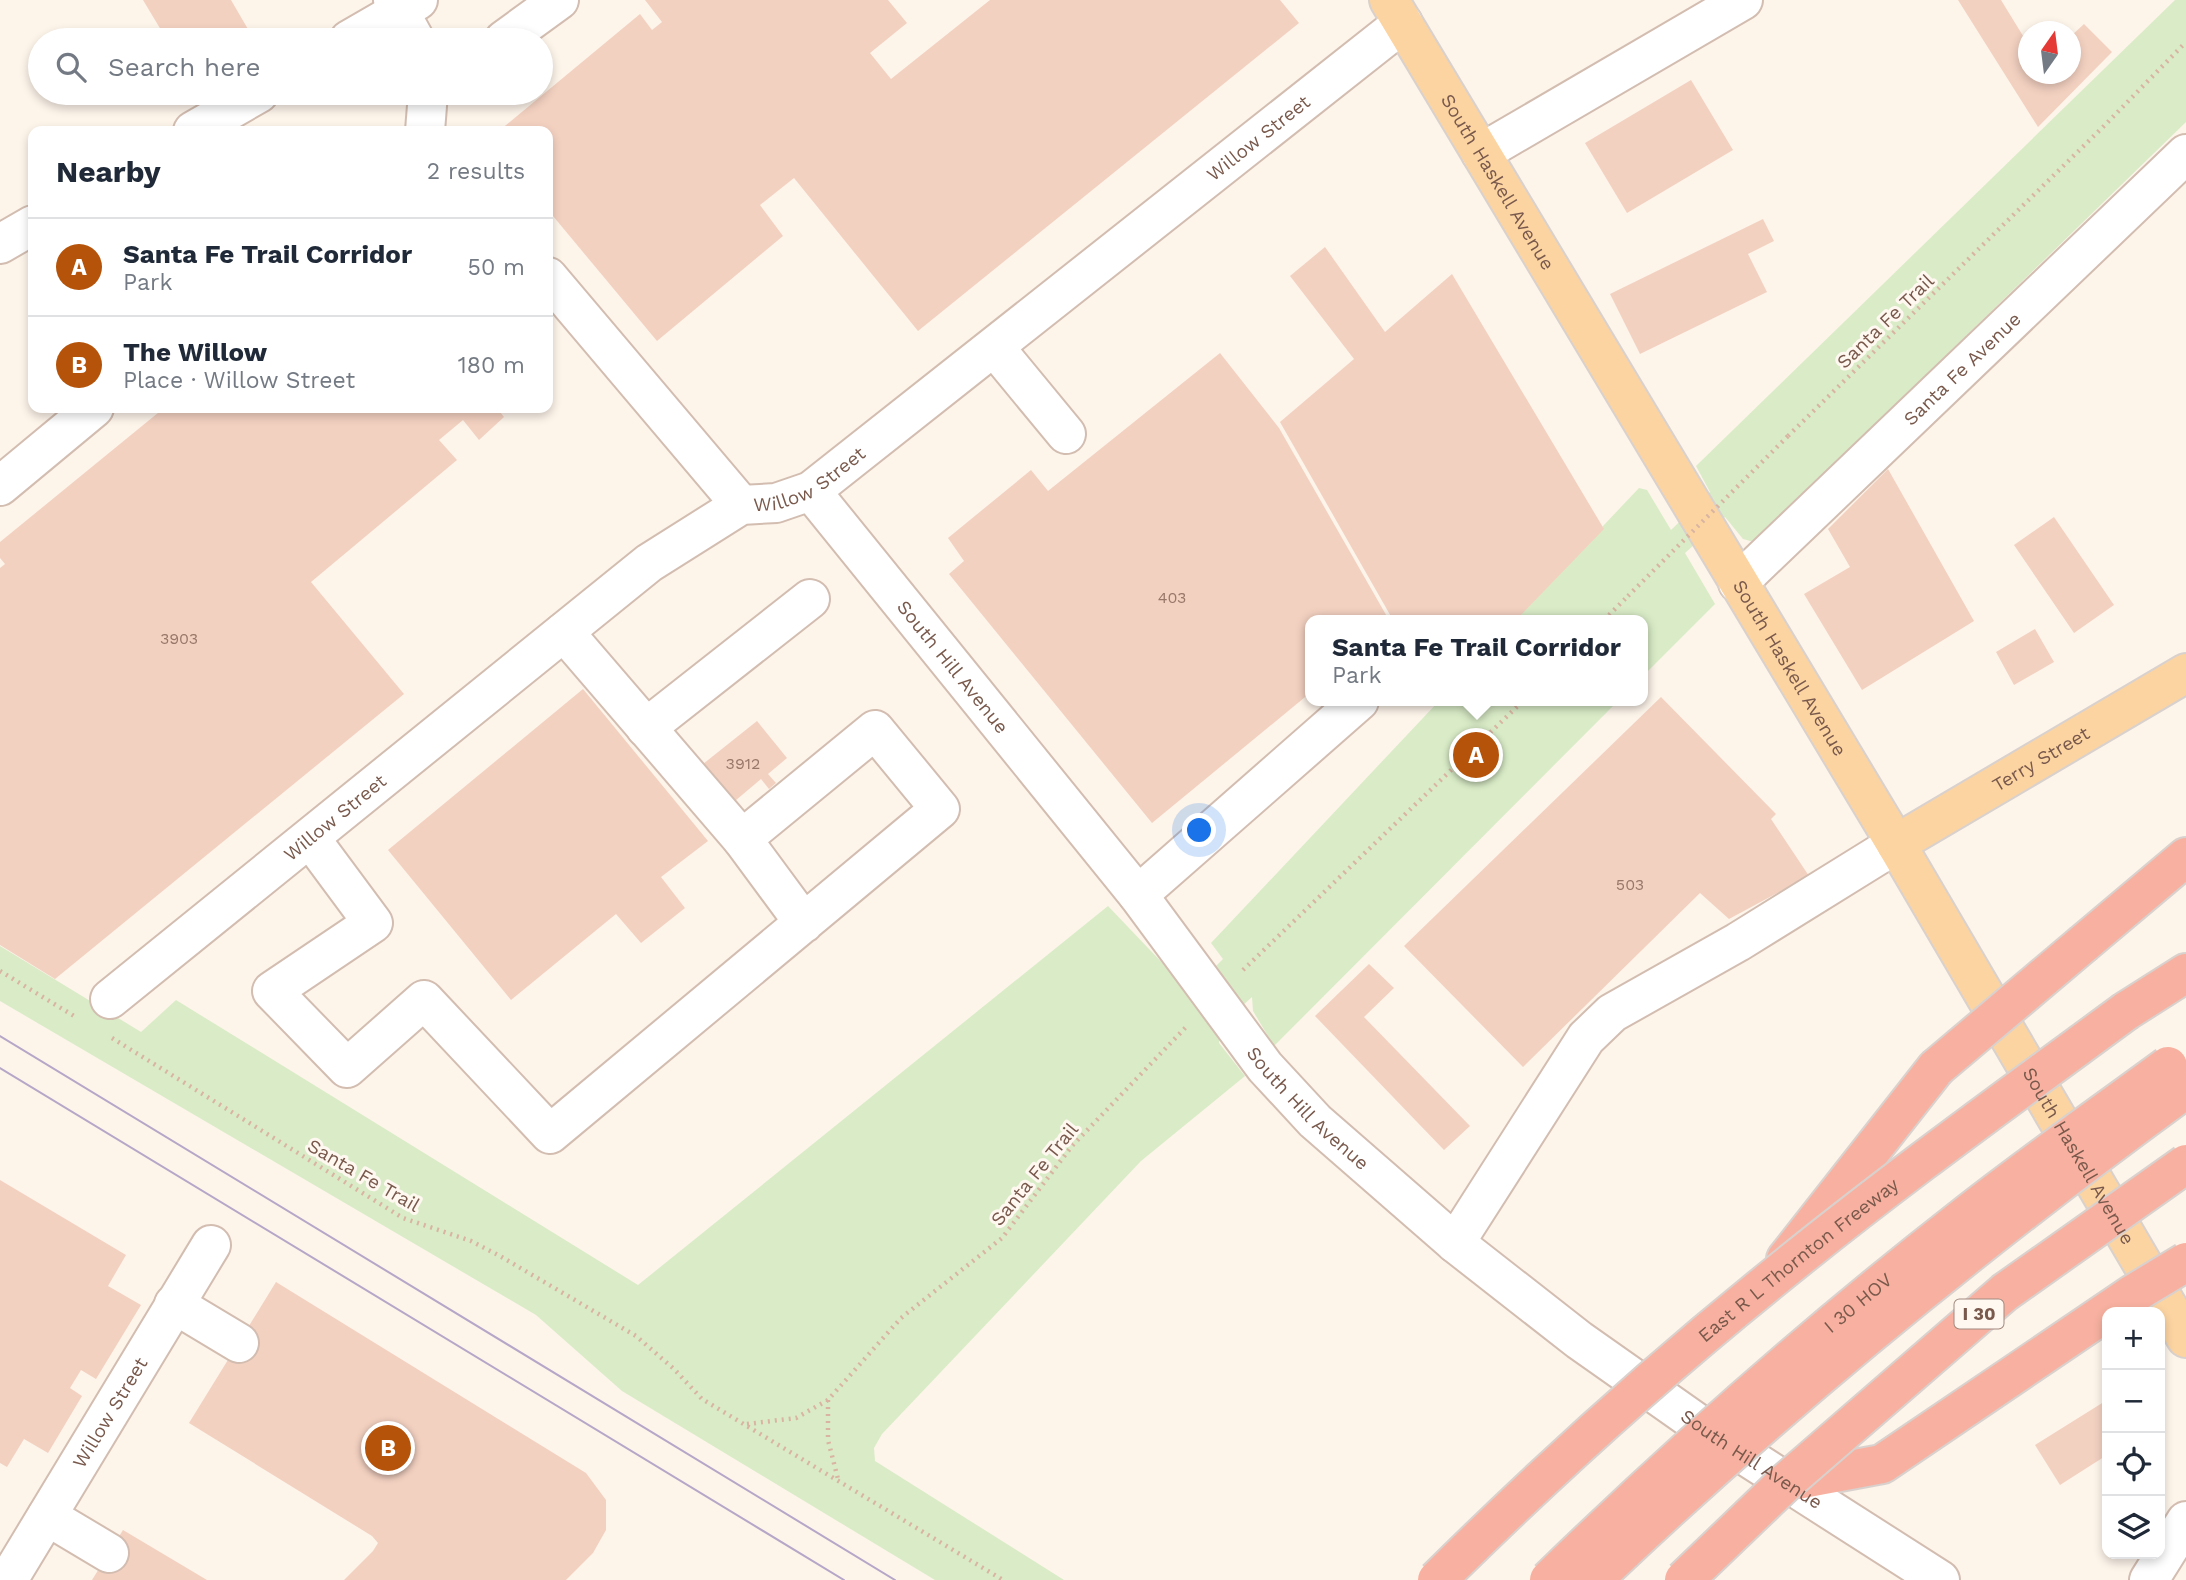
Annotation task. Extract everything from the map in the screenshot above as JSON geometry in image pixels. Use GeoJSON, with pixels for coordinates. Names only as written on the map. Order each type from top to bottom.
{"type":"FeatureCollection","features":[{"type":"Feature","properties":{"kind":"highway"},"geometry":{"type":"LineString","coordinates":[[1766,1283],[1936,1068],[2186,857]]}},
{"type":"Feature","properties":{"kind":"highway","name":"East R L Thornton Freeway"},"geometry":{"type":"LineString","coordinates":[[1437,1580],[1531,1487],[1766,1283],[1923,1161],[2126,1011],[2186,973]]}},
{"type":"Feature","properties":{"kind":"highway","name":"I 30 HOV"},"geometry":{"type":"LineString","coordinates":[[1549,1580],[1714,1426],[1964,1217],[2181,1075]]}},
{"type":"Feature","properties":{"kind":"highway","name":"I 30 HOV"},"geometry":{"type":"LineString","coordinates":[[1593,1580],[1807,1384],[2181,1075]]}},
{"type":"Feature","properties":{"kind":"highway","name":"I 30"},"geometry":{"type":"LineString","coordinates":[[1684,1580],[1786,1482],[2005,1292],[2186,1164]]}},
{"type":"Feature","properties":{"kind":"highway"},"geometry":{"type":"LineString","coordinates":[[1786,1482],[1882,1464],[2133,1294],[2186,1262]]}},
{"type":"Feature","properties":{"kind":"main road","name":"South Haskell Avenue"},"geometry":{"type":"LineString","coordinates":[[1396,11],[1896,844],[2186,1338]]}},
{"type":"Feature","properties":{"kind":"main road","name":"Terry Street"},"geometry":{"type":"LineString","coordinates":[[1896,844],[2186,673]]}},
{"type":"Feature","properties":{"kind":"street"},"geometry":{"type":"LineString","coordinates":[[520,28],[559,0]]}},
{"type":"Feature","properties":{"kind":"street"},"geometry":{"type":"LineString","coordinates":[[1481,153],[1743,0]]}},
{"type":"Feature","properties":{"kind":"street","name":"Willow Street"},"geometry":{"type":"LineString","coordinates":[[100,1019],[310,838],[649,563],[741,505],[776,503],[811,491],[995,348],[1396,11]]}},
{"type":"Feature","properties":{"kind":"street"},"geometry":{"type":"LineString","coordinates":[[374,28],[406,13]]}},
{"type":"Feature","properties":{"kind":"street"},"geometry":{"type":"LineString","coordinates":[[202,126],[238,105]]}},
{"type":"Feature","properties":{"kind":"street"},"geometry":{"type":"LineString","coordinates":[[425,126],[427,105]]}},
{"type":"Feature","properties":{"kind":"street","name":"Santa Fe Avenue"},"geometry":{"type":"LineString","coordinates":[[1738,583],[2186,154]]}},
{"type":"Feature","properties":{"kind":"street"},"geometry":{"type":"LineString","coordinates":[[0,244],[28,228]]}},
{"type":"Feature","properties":{"kind":"street"},"geometry":{"type":"LineString","coordinates":[[553,283],[741,505]]}},
{"type":"Feature","properties":{"kind":"street"},"geometry":{"type":"LineString","coordinates":[[995,348],[1066,434]]}},
{"type":"Feature","properties":{"kind":"street"},"geometry":{"type":"LineString","coordinates":[[0,486],[88,413]]}},
{"type":"Feature","properties":{"kind":"street","name":"South Hill Avenue"},"geometry":{"type":"LineString","coordinates":[[811,491],[1139,895],[1265,1067],[1315,1121],[1455,1243],[1579,1340],[1710,1432],[1940,1580]]}},
{"type":"Feature","properties":{"kind":"street"},"geometry":{"type":"LineString","coordinates":[[646,728],[810,599]]}},
{"type":"Feature","properties":{"kind":"street"},"geometry":{"type":"LineString","coordinates":[[564,632],[742,839],[804,923]]}},
{"type":"Feature","properties":{"kind":"street"},"geometry":{"type":"LineString","coordinates":[[1139,895],[1353,706]]}},
{"type":"Feature","properties":{"kind":"street"},"geometry":{"type":"LineString","coordinates":[[310,838],[373,923],[272,991],[347,1068],[424,1000],[550,1134],[940,809],[875,730],[742,839]]}},
{"type":"Feature","properties":{"kind":"street"},"geometry":{"type":"LineString","coordinates":[[1455,1243],[1586,1038],[1612,1013],[1738,942],[1896,844]]}},
{"type":"Feature","properties":{"kind":"street","name":"Willow Street"},"geometry":{"type":"LineString","coordinates":[[8,1580],[211,1245]]}},
{"type":"Feature","properties":{"kind":"street"},"geometry":{"type":"LineString","coordinates":[[174,1304],[239,1343]]}},
{"type":"Feature","properties":{"kind":"street"},"geometry":{"type":"LineString","coordinates":[[47,1516],[109,1553]]}},
{"type":"Feature","properties":{"kind":"street"},"geometry":{"type":"LineString","coordinates":[[2149,1580],[2186,1521]]}},
{"type":"Feature","properties":{"kind":"path","name":"Santa Fe Trail"},"geometry":{"type":"LineString","coordinates":[[1609,615],[2104,127],[2186,42]]}},
{"type":"Feature","properties":{"kind":"path"},"geometry":{"type":"LineString","coordinates":[[1235,977],[1518,706]]}},
{"type":"Feature","properties":{"kind":"path","name":"Santa Fe Trail"},"geometry":{"type":"LineString","coordinates":[[0,971],[100,1019],[403,1218],[490,1251],[636,1336],[674,1368],[702,1399],[1003,1580]]}},
{"type":"Feature","properties":{"kind":"path","name":"Santa Fe Trail"},"geometry":{"type":"LineString","coordinates":[[746,1424],[796,1418],[828,1400],[901,1318],[1002,1238],[1072,1146],[1196,1017]]}},
{"type":"Feature","properties":{"kind":"path"},"geometry":{"type":"LineString","coordinates":[[828,1400],[828,1440],[838,1479]]}},
{"type":"Feature","properties":{"kind":"green space"},"geometry":{"type":"Polygon","coordinates":[[[2175,0],[2186,0],[2186,122],[1754,542],[1743,539],[1725,517],[1685,553],[1715,604],[1648,671],[1648,615],[1519,615],[1639,488],[1647,490],[1671,530],[1710,492],[1696,466],[2175,0]]]}},
{"type":"Feature","properties":{"kind":"green space"},"geometry":{"type":"Polygon","coordinates":[[[1434,706],[1613,706],[1274,1046],[1253,1011],[1252,997],[1220,1026],[1219,1043],[1245,1076],[1141,1161],[882,1434],[874,1448],[875,1461],[1064,1580],[935,1580],[622,1391],[536,1315],[0,1001],[0,946],[141,1032],[176,1000],[638,1285],[1108,906],[1190,992],[1223,959],[1211,943],[1434,706]]]}},
{"type":"Feature","properties":{"kind":"building"},"geometry":{"type":"Polygon","coordinates":[[[143,0],[231,0],[247,28],[160,28],[143,0]]]}},
{"type":"Feature","properties":{"kind":"building"},"geometry":{"type":"Polygon","coordinates":[[[645,0],[888,0],[907,23],[870,53],[891,79],[990,0],[1280,0],[1299,23],[918,331],[794,178],[760,205],[783,236],[657,341],[553,216],[553,126],[505,126],[530,105],[553,105],[553,86],[640,14],[652,30],[662,22],[645,0]]]}},
{"type":"Feature","properties":{"kind":"building"},"geometry":{"type":"Polygon","coordinates":[[[1958,0],[2001,0],[2018,28],[2018,84],[2080,84],[2038,127],[1958,0]]]}},
{"type":"Feature","properties":{"kind":"building"},"geometry":{"type":"Polygon","coordinates":[[[2084,24],[2112,52],[2081,83],[2081,27],[2084,24]]]}},
{"type":"Feature","properties":{"kind":"building"},"geometry":{"type":"Polygon","coordinates":[[[1691,80],[1733,150],[1627,213],[1585,143],[1691,80]]]}},
{"type":"Feature","properties":{"kind":"building"},"geometry":{"type":"Polygon","coordinates":[[[1763,219],[1774,241],[1748,254],[1767,292],[1640,354],[1610,294],[1763,219]]]}},
{"type":"Feature","properties":{"kind":"building"},"geometry":{"type":"Polygon","coordinates":[[[1325,247],[1385,332],[1452,274],[1604,529],[1521,615],[1390,615],[1280,422],[1354,359],[1290,276],[1325,247]]]}},
{"type":"Feature","properties":{"kind":"building"},"geometry":{"type":"Polygon","coordinates":[[[1220,353],[1279,428],[1386,615],[1305,615],[1305,697],[1152,823],[949,574],[964,561],[948,538],[1031,470],[1048,491],[1220,353]]]}},
{"type":"Feature","properties":{"kind":"building"},"geometry":{"type":"Polygon","coordinates":[[[158,413],[501,413],[504,417],[479,440],[463,420],[439,440],[457,460],[311,582],[404,694],[55,979],[0,945],[0,568],[5,564],[0,558],[0,542],[158,413]]]}},
{"type":"Feature","properties":{"kind":"building"},"geometry":{"type":"Polygon","coordinates":[[[1888,469],[1974,621],[1862,690],[1804,594],[1850,567],[1828,529],[1888,469]]]}},
{"type":"Feature","properties":{"kind":"building"},"geometry":{"type":"Polygon","coordinates":[[[2054,517],[2114,605],[2074,633],[2014,545],[2054,517]]]}},
{"type":"Feature","properties":{"kind":"building"},"geometry":{"type":"Polygon","coordinates":[[[2035,629],[2054,662],[2014,685],[1996,652],[2035,629]]]}},
{"type":"Feature","properties":{"kind":"building"},"geometry":{"type":"Polygon","coordinates":[[[583,689],[708,841],[661,877],[685,908],[641,943],[616,914],[511,1000],[388,850],[583,689]]]}},
{"type":"Feature","properties":{"kind":"building"},"geometry":{"type":"Polygon","coordinates":[[[1661,697],[1776,814],[1771,819],[1809,876],[1729,919],[1700,893],[1523,1067],[1404,946],[1661,697]]]}},
{"type":"Feature","properties":{"kind":"building"},"geometry":{"type":"Polygon","coordinates":[[[757,721],[787,758],[768,774],[776,783],[769,789],[761,779],[729,806],[698,768],[757,721]]]}},
{"type":"Feature","properties":{"kind":"building"},"geometry":{"type":"Polygon","coordinates":[[[1369,964],[1394,988],[1364,1017],[1470,1126],[1444,1150],[1315,1016],[1369,964]]]}},
{"type":"Feature","properties":{"kind":"building"},"geometry":{"type":"Polygon","coordinates":[[[0,1180],[126,1255],[108,1286],[141,1305],[96,1379],[81,1370],[70,1388],[82,1396],[48,1453],[24,1439],[7,1467],[0,1463],[0,1180]]]}},
{"type":"Feature","properties":{"kind":"building"},"geometry":{"type":"Polygon","coordinates":[[[276,1282],[586,1473],[606,1500],[606,1530],[593,1553],[566,1580],[344,1580],[373,1551],[378,1543],[372,1536],[189,1423],[276,1282]]]}},
{"type":"Feature","properties":{"kind":"building"},"geometry":{"type":"Polygon","coordinates":[[[2102,1403],[2102,1458],[2060,1485],[2035,1445],[2102,1403]]]}},
{"type":"Feature","properties":{"kind":"building"},"geometry":{"type":"Polygon","coordinates":[[[123,1530],[207,1580],[92,1580],[123,1530]]]}},
{"type":"Feature","properties":{"kind":"tram line"},"geometry":{"type":"LineString","coordinates":[[0,1036],[895,1580]]}},
{"type":"Feature","properties":{"kind":"tram line"},"geometry":{"type":"LineString","coordinates":[[0,1068],[844,1580]]}},
{"type":"Feature","properties":{"kind":"place","name":"Santa Fe Trail Corridor"},"geometry":{"type":"Point","coordinates":[1476,755]}},
{"type":"Feature","properties":{"kind":"place","name":"The Willow"},"geometry":{"type":"Point","coordinates":[388,1448]}}]}
